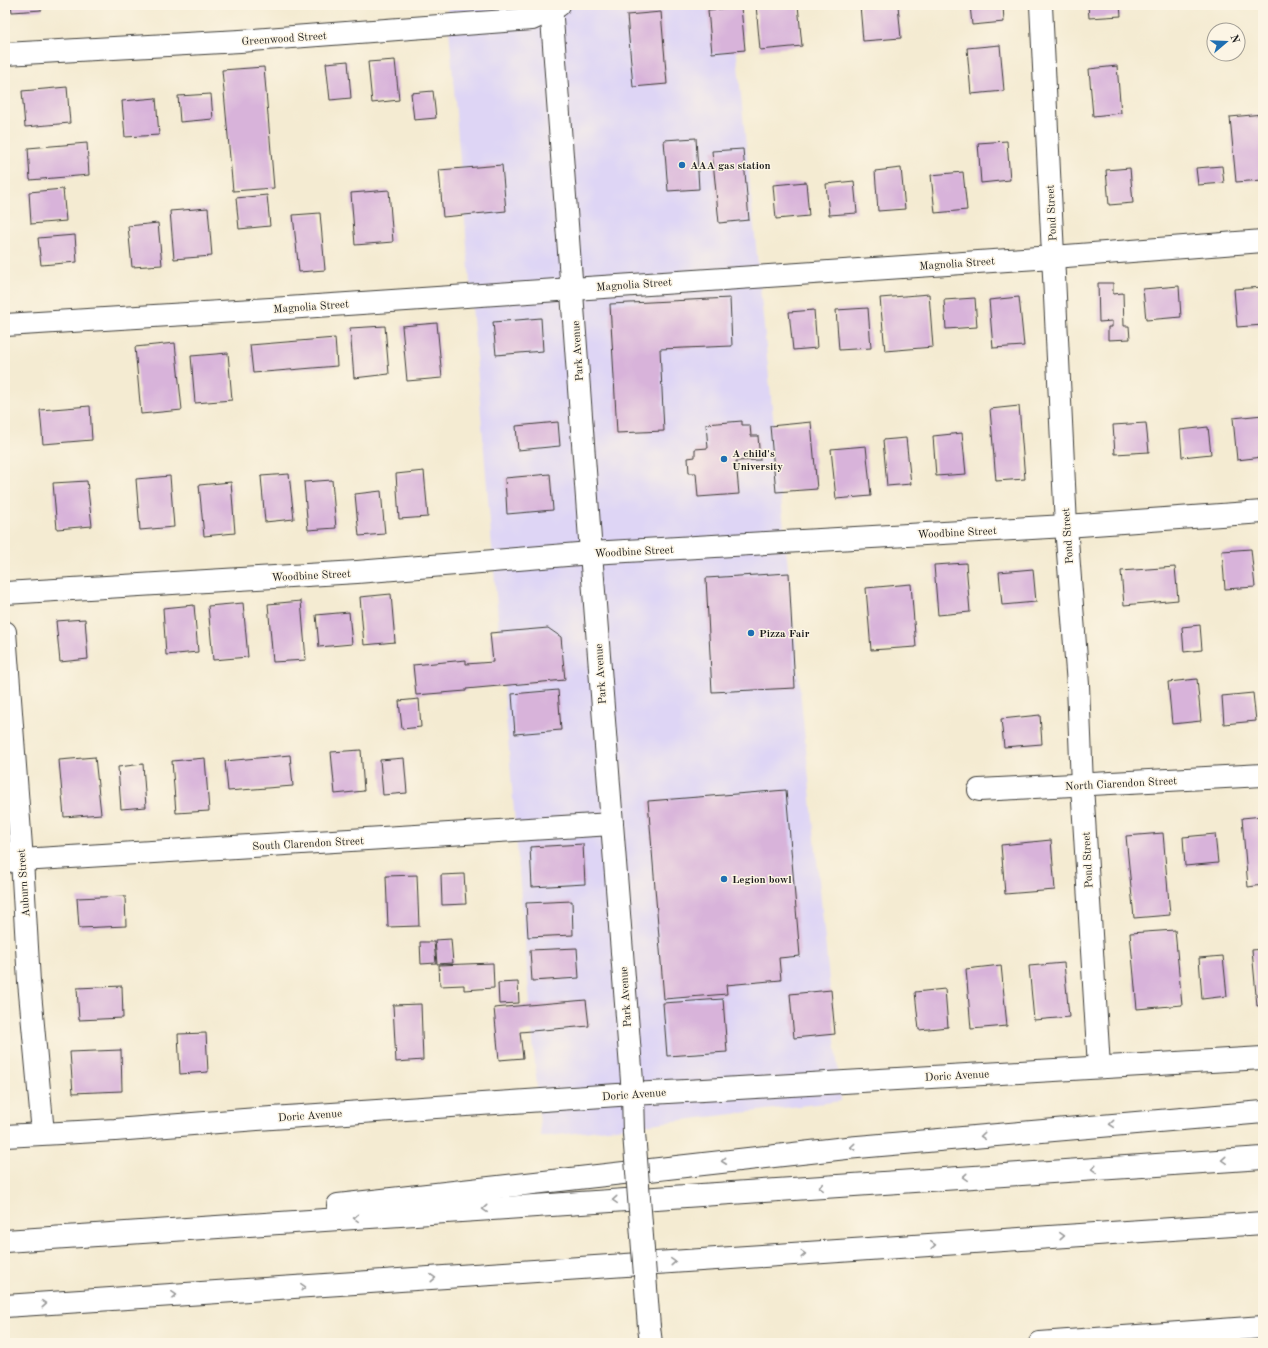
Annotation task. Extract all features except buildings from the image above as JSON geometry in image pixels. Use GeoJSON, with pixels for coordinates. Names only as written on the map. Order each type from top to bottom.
{"type":"FeatureCollection","features":[{"type":"Feature","properties":{"kind":"main road","name":"Pond Street"},"geometry":{"type":"LineString","coordinates":[[1041,5],[1066,526],[1078,685],[1082,785],[1099,1067]]}},
{"type":"Feature","properties":{"kind":"main road","name":"Greenwood Street"},"geometry":{"type":"LineString","coordinates":[[5,54],[240,41],[532,19],[554,7]]}},
{"type":"Feature","properties":{"kind":"main road","name":"Park Avenue"},"geometry":{"type":"LineString","coordinates":[[554,7],[591,553],[650,1335]]}},
{"type":"Feature","properties":{"kind":"main road","name":"Magnolia Street"},"geometry":{"type":"LineString","coordinates":[[5,326],[1053,257],[1263,241]]}},
{"type":"Feature","properties":{"kind":"main road","name":"Woodbine Street"},"geometry":{"type":"LineString","coordinates":[[5,593],[358,572],[591,553],[1066,526],[1263,512]]}},
{"type":"Feature","properties":{"kind":"main road","name":"Auburn Street"},"geometry":{"type":"LineString","coordinates":[[5,632],[13,861],[29,982],[43,1133]]}},
{"type":"Feature","properties":{"kind":"main road","name":"North Ciarendon Street"},"geometry":{"type":"LineString","coordinates":[[979,790],[1263,775]]}},
{"type":"Feature","properties":{"kind":"main road","name":"South Clarendon Street"},"geometry":{"type":"LineString","coordinates":[[13,861],[612,824]]}},
{"type":"Feature","properties":{"kind":"main road","name":"Doric Avenue"},"geometry":{"type":"LineString","coordinates":[[5,1136],[115,1130],[257,1118],[633,1094],[1012,1071],[1263,1058]]}},
{"type":"Feature","properties":{"kind":"main road"},"geometry":{"type":"LineString","coordinates":[[1147,1121],[1263,1108]]}},
{"type":"Feature","properties":{"kind":"main road"},"geometry":{"type":"LineString","coordinates":[[39,1239],[773,1155],[1263,1112]]}},
{"type":"Feature","properties":{"kind":"main road"},"geometry":{"type":"LineString","coordinates":[[5,1241],[1263,1158]]}},
{"type":"Feature","properties":{"kind":"main road"},"geometry":{"type":"LineString","coordinates":[[5,1306],[1256,1225]]}},
{"type":"Feature","properties":{"kind":"main road"},"geometry":{"type":"LineString","coordinates":[[1040,1343],[1124,1340],[1263,1327]]}},
{"type":"Feature","properties":{"kind":"shaded area"},"geometry":{"type":"Polygon","coordinates":[[[447,5],[732,5],[841,1101],[541,1137],[447,5]]]}},
{"type":"Feature","properties":{"kind":"place","name":"AAA gas station"},"geometry":{"type":"Point","coordinates":[682,165]}},
{"type":"Feature","properties":{"kind":"place","name":"A child's University"},"geometry":{"type":"Point","coordinates":[724,459]}},
{"type":"Feature","properties":{"kind":"place","name":"Pizza Fair"},"geometry":{"type":"Point","coordinates":[751,633]}},
{"type":"Feature","properties":{"kind":"place","name":"Legion bowl"},"geometry":{"type":"Point","coordinates":[724,879]}}]}
